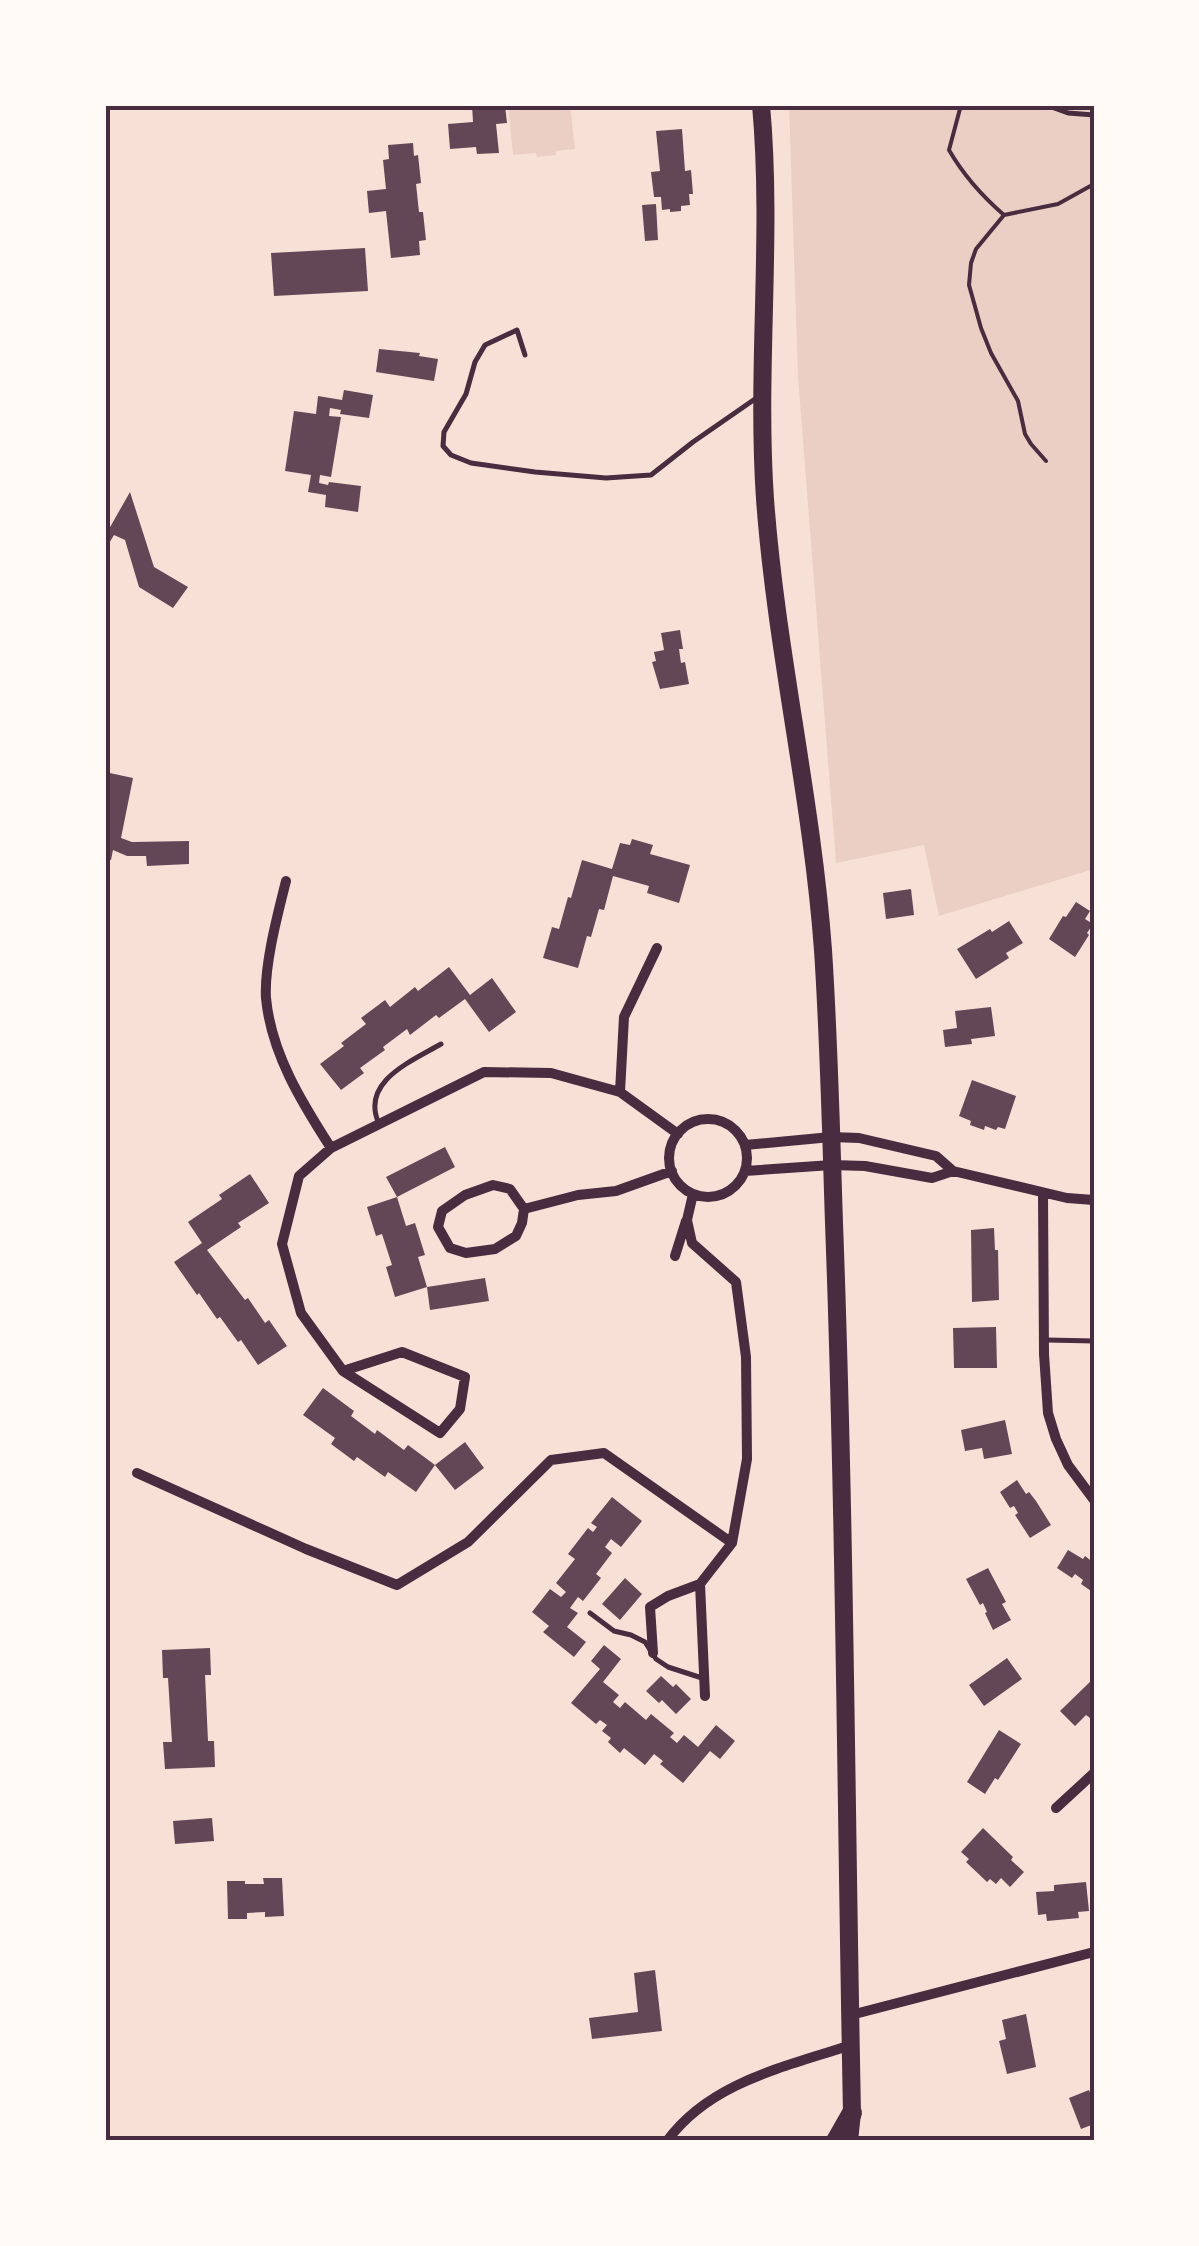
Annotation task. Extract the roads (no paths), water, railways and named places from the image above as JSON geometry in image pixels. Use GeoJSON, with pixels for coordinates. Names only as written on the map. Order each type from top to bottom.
{"type":"FeatureCollection","features":[{"type":"Feature","properties":{"kind":"highway"},"geometry":{"type":"LineString","coordinates":[[836,2141],[852,2113]]}},
{"type":"Feature","properties":{"kind":"main road"},"geometry":{"type":"LineString","coordinates":[[762,105],[766,205],[763,460],[770,554],[822,944],[831,1137],[851,2015],[852,2113],[848,2141]]}},
{"type":"Feature","properties":{"kind":"main road"},"geometry":{"type":"LineString","coordinates":[[852,2113],[858,2141]]}},
{"type":"Feature","properties":{"kind":"street"},"geometry":{"type":"LineString","coordinates":[[286,881],[266,993],[270,1020],[279,1053],[331,1148]]}},
{"type":"Feature","properties":{"kind":"street"},"geometry":{"type":"LineString","coordinates":[[620,1092],[624,1017],[658,948]]}},
{"type":"Feature","properties":{"kind":"street"},"geometry":{"type":"LineString","coordinates":[[342,1372],[402,1352],[465,1377],[460,1409],[440,1433],[342,1372],[302,1313],[282,1244],[300,1176],[331,1148],[484,1072],[551,1073],[620,1092],[678,1134]]}},
{"type":"Feature","properties":{"kind":"street"},"geometry":{"type":"LineString","coordinates":[[699,1120],[725,1123],[745,1145],[745,1172],[730,1191],[718,1196],[693,1194],[683,1188],[672,1171],[672,1144],[687,1125],[699,1120]]}},
{"type":"Feature","properties":{"kind":"street"},"geometry":{"type":"LineString","coordinates":[[745,1145],[859,1138],[936,1156],[953,1171],[1067,1198],[1094,1200]]}},
{"type":"Feature","properties":{"kind":"street"},"geometry":{"type":"LineString","coordinates":[[745,1172],[865,1166],[932,1178],[953,1171]]}},
{"type":"Feature","properties":{"kind":"street"},"geometry":{"type":"LineString","coordinates":[[524,1209],[578,1195],[616,1191],[672,1171]]}},
{"type":"Feature","properties":{"kind":"street"},"geometry":{"type":"LineString","coordinates":[[492,1185],[510,1189],[524,1209],[516,1236],[495,1248],[466,1253],[450,1248],[438,1226],[442,1211],[465,1195],[492,1185]]}},
{"type":"Feature","properties":{"kind":"street"},"geometry":{"type":"LineString","coordinates":[[1043,1193],[1048,1413],[1068,1465],[1094,1500]]}},
{"type":"Feature","properties":{"kind":"street"},"geometry":{"type":"LineString","coordinates":[[675,1256],[693,1194]]}},
{"type":"Feature","properties":{"kind":"street"},"geometry":{"type":"LineString","coordinates":[[652,1654],[650,1607],[700,1584],[732,1544],[747,1459],[746,1357],[736,1282],[692,1242],[686,1220]]}},
{"type":"Feature","properties":{"kind":"street"},"geometry":{"type":"LineString","coordinates":[[137,1472],[306,1549],[397,1585],[468,1542],[551,1460],[604,1453],[732,1544]]}},
{"type":"Feature","properties":{"kind":"street"},"geometry":{"type":"LineString","coordinates":[[700,1584],[705,1696]]}},
{"type":"Feature","properties":{"kind":"street"},"geometry":{"type":"LineString","coordinates":[[1056,1808],[1094,1773]]}},
{"type":"Feature","properties":{"kind":"street"},"geometry":{"type":"LineString","coordinates":[[851,2015],[1094,1952]]}},
{"type":"Feature","properties":{"kind":"street"},"geometry":{"type":"LineString","coordinates":[[667,2141],[694,2111],[717,2094],[851,2045]]}},
{"type":"Feature","properties":{"kind":"lane"},"geometry":{"type":"LineString","coordinates":[[1046,105],[1068,113],[1094,115]]}},
{"type":"Feature","properties":{"kind":"lane"},"geometry":{"type":"LineString","coordinates":[[524,355],[517,330],[485,345],[475,362],[466,394],[444,432],[442,446],[451,455],[470,463],[534,472],[606,478],[651,475],[763,394]]}},
{"type":"Feature","properties":{"kind":"lane"},"geometry":{"type":"LineString","coordinates":[[379,1124],[373,1111],[374,1097],[381,1085],[396,1070],[440,1044]]}},
{"type":"Feature","properties":{"kind":"lane"},"geometry":{"type":"LineString","coordinates":[[1044,1340],[1094,1341]]}},
{"type":"Feature","properties":{"kind":"lane"},"geometry":{"type":"LineString","coordinates":[[590,1613],[614,1631],[645,1642],[668,1667],[705,1679]]}}]}
